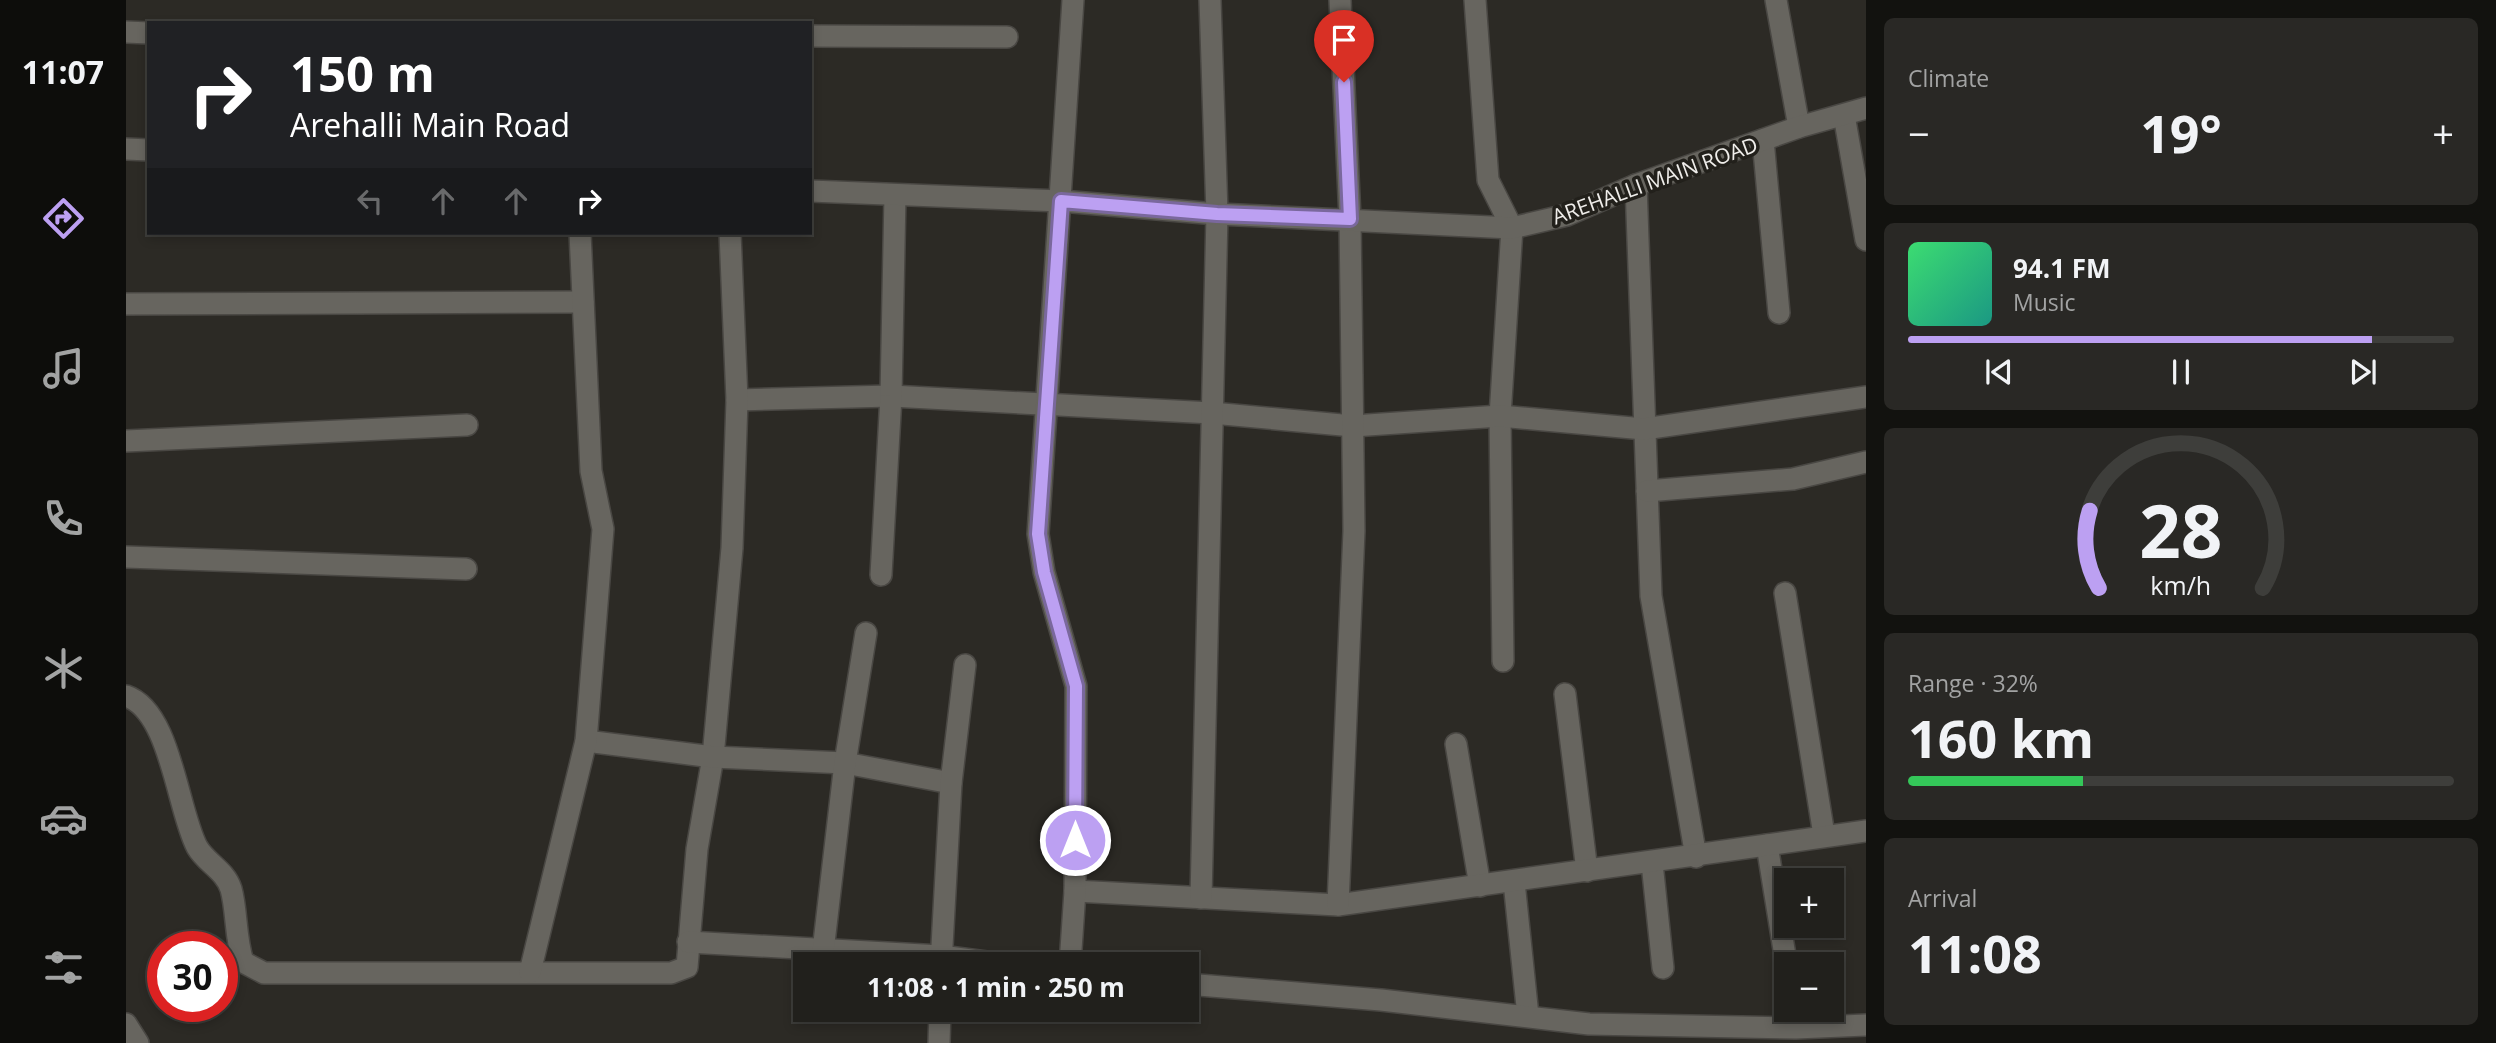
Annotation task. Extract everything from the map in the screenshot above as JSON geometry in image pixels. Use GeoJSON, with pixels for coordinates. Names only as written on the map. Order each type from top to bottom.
{"type":"FeatureCollection","features":[{"type":"Feature","properties":{"kind":"street"},"geometry":{"type":"LineString","coordinates":[[1071,952],[1075,891],[1076,686],[1044,572],[1038,534],[1073,0]]}},
{"type":"Feature","properties":{"kind":"street"},"geometry":{"type":"LineString","coordinates":[[1201,898],[1217,214],[1210,0]]}},
{"type":"Feature","properties":{"kind":"street"},"geometry":{"type":"LineString","coordinates":[[1339,905],[1354,531],[1350,219],[1340,0]]}},
{"type":"Feature","properties":{"kind":"street"},"geometry":{"type":"LineString","coordinates":[[1475,0],[1488,180],[1512,228],[1500,416],[1503,661]]}},
{"type":"Feature","properties":{"kind":"street"},"geometry":{"type":"LineString","coordinates":[[1776,0],[1798,127]]}},
{"type":"Feature","properties":{"kind":"street"},"geometry":{"type":"LineString","coordinates":[[126,32],[147,33]]}},
{"type":"Feature","properties":{"kind":"street"},"geometry":{"type":"LineString","coordinates":[[812,36],[1007,37]]}},
{"type":"Feature","properties":{"kind":"street","name":"AREHALLI MAIN ROAD"},"geometry":{"type":"LineString","coordinates":[[812,191],[1061,201],[1217,214],[1512,228],[1567,215],[1636,186],[1798,127],[1866,108]]}},
{"type":"Feature","properties":{"kind":"street"},"geometry":{"type":"LineString","coordinates":[[1844,115],[1866,240]]}},
{"type":"Feature","properties":{"kind":"street"},"geometry":{"type":"LineString","coordinates":[[1763,140],[1779,313]]}},
{"type":"Feature","properties":{"kind":"street"},"geometry":{"type":"LineString","coordinates":[[126,149],[147,150]]}},
{"type":"Feature","properties":{"kind":"street"},"geometry":{"type":"LineString","coordinates":[[1636,186],[1651,596],[1696,857]]}},
{"type":"Feature","properties":{"kind":"street"},"geometry":{"type":"LineString","coordinates":[[881,575],[891,396],[895,195]]}},
{"type":"Feature","properties":{"kind":"street"},"geometry":{"type":"LineString","coordinates":[[530,972],[586,741],[603,529],[592,471],[580,235]]}},
{"type":"Feature","properties":{"kind":"street"},"geometry":{"type":"LineString","coordinates":[[126,696],[151,715],[198,849],[220,869],[231,888],[236,938],[243,962],[270,974],[671,973],[687,967],[697,849],[713,757],[732,548],[737,400],[730,235]]}},
{"type":"Feature","properties":{"kind":"street"},"geometry":{"type":"LineString","coordinates":[[126,304],[583,302]]}},
{"type":"Feature","properties":{"kind":"street"},"geometry":{"type":"LineString","coordinates":[[737,400],[891,396],[1212,413],[1353,426],[1500,416],[1644,429],[1866,397]]}},
{"type":"Feature","properties":{"kind":"street"},"geometry":{"type":"LineString","coordinates":[[126,441],[467,425]]}},
{"type":"Feature","properties":{"kind":"street"},"geometry":{"type":"LineString","coordinates":[[1647,491],[1793,479],[1866,461]]}},
{"type":"Feature","properties":{"kind":"street"},"geometry":{"type":"LineString","coordinates":[[126,557],[466,569]]}},
{"type":"Feature","properties":{"kind":"street"},"geometry":{"type":"LineString","coordinates":[[1785,593],[1824,835]]}},
{"type":"Feature","properties":{"kind":"street"},"geometry":{"type":"LineString","coordinates":[[823,950],[845,763],[866,633]]}},
{"type":"Feature","properties":{"kind":"street"},"geometry":{"type":"LineString","coordinates":[[941,952],[951,783],[965,665]]}},
{"type":"Feature","properties":{"kind":"street"},"geometry":{"type":"LineString","coordinates":[[1565,694],[1587,872]]}},
{"type":"Feature","properties":{"kind":"street"},"geometry":{"type":"LineString","coordinates":[[586,741],[713,757],[845,763],[951,783]]}},
{"type":"Feature","properties":{"kind":"street"},"geometry":{"type":"LineString","coordinates":[[1456,744],[1480,886]]}},
{"type":"Feature","properties":{"kind":"street"},"geometry":{"type":"LineString","coordinates":[[1075,891],[1339,905],[1696,857],[1824,835],[1866,831]]}},
{"type":"Feature","properties":{"kind":"street"},"geometry":{"type":"LineString","coordinates":[[1767,845],[1784,952]]}},
{"type":"Feature","properties":{"kind":"street"},"geometry":{"type":"LineString","coordinates":[[1652,863],[1663,968]]}},
{"type":"Feature","properties":{"kind":"street"},"geometry":{"type":"LineString","coordinates":[[1514,882],[1528,1016]]}},
{"type":"Feature","properties":{"kind":"street"},"geometry":{"type":"LineString","coordinates":[[688,942],[847,952]]}},
{"type":"Feature","properties":{"kind":"street"},"geometry":{"type":"LineString","coordinates":[[1199,985],[1589,1024],[1774,1020]]}},
{"type":"Feature","properties":{"kind":"street"},"geometry":{"type":"LineString","coordinates":[[939,1043],[940,1022]]}},
{"type":"Feature","properties":{"kind":"street"},"geometry":{"type":"LineString","coordinates":[[1838,1022],[1866,1024]]}},
{"type":"Feature","properties":{"kind":"street"},"geometry":{"type":"LineString","coordinates":[[126,1024],[138,1043]]}},
{"type":"Feature","properties":{"kind":"route"},"geometry":{"type":"LineString","coordinates":[[1075,840],[1076,686],[1044,572],[1038,534],[1061,201],[1217,214],[1350,219],[1344,82]]}}]}
